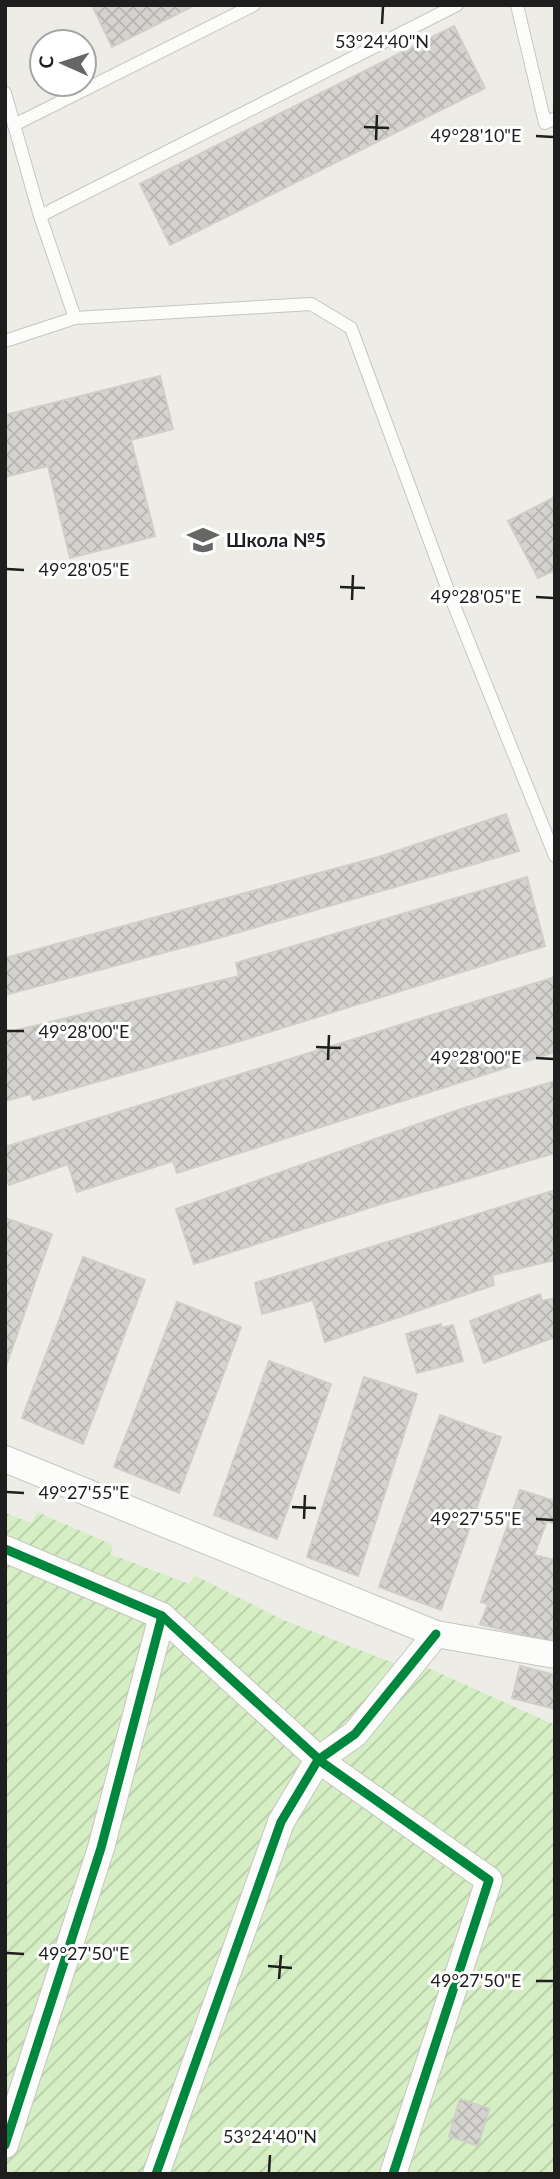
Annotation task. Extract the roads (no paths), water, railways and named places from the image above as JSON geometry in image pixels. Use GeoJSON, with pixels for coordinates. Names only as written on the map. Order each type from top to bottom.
{"type":"FeatureCollection","features":[{"type":"Feature","properties":{"kind":"street"},"geometry":{"type":"LineString","coordinates":[[5,1459],[436,1634],[555,1655]]}},
{"type":"Feature","properties":{"kind":"street"},"geometry":{"type":"LineString","coordinates":[[5,1549],[162,1616],[318,1760],[489,1880],[393,2174]]}},
{"type":"Feature","properties":{"kind":"street"},"geometry":{"type":"LineString","coordinates":[[5,2145],[101,1849],[162,1616]]}},
{"type":"Feature","properties":{"kind":"street"},"geometry":{"type":"LineString","coordinates":[[156,2174],[281,1822],[318,1760],[355,1734],[436,1634]]}},
{"type":"Feature","properties":{"kind":"lane"},"geometry":{"type":"LineString","coordinates":[[14,125],[254,5]]}},
{"type":"Feature","properties":{"kind":"lane"},"geometry":{"type":"LineString","coordinates":[[40,216],[457,5]]}},
{"type":"Feature","properties":{"kind":"lane"},"geometry":{"type":"LineString","coordinates":[[517,5],[545,123],[555,118]]}},
{"type":"Feature","properties":{"kind":"lane"},"geometry":{"type":"LineString","coordinates":[[5,93],[40,216],[75,318]]}},
{"type":"Feature","properties":{"kind":"lane"},"geometry":{"type":"LineString","coordinates":[[5,341],[75,318],[311,304],[351,328],[449,593],[555,856]]}},
{"type":"Feature","properties":{"kind":"place","name":"Школа №5"},"geometry":{"type":"Point","coordinates":[203,540]}}]}
